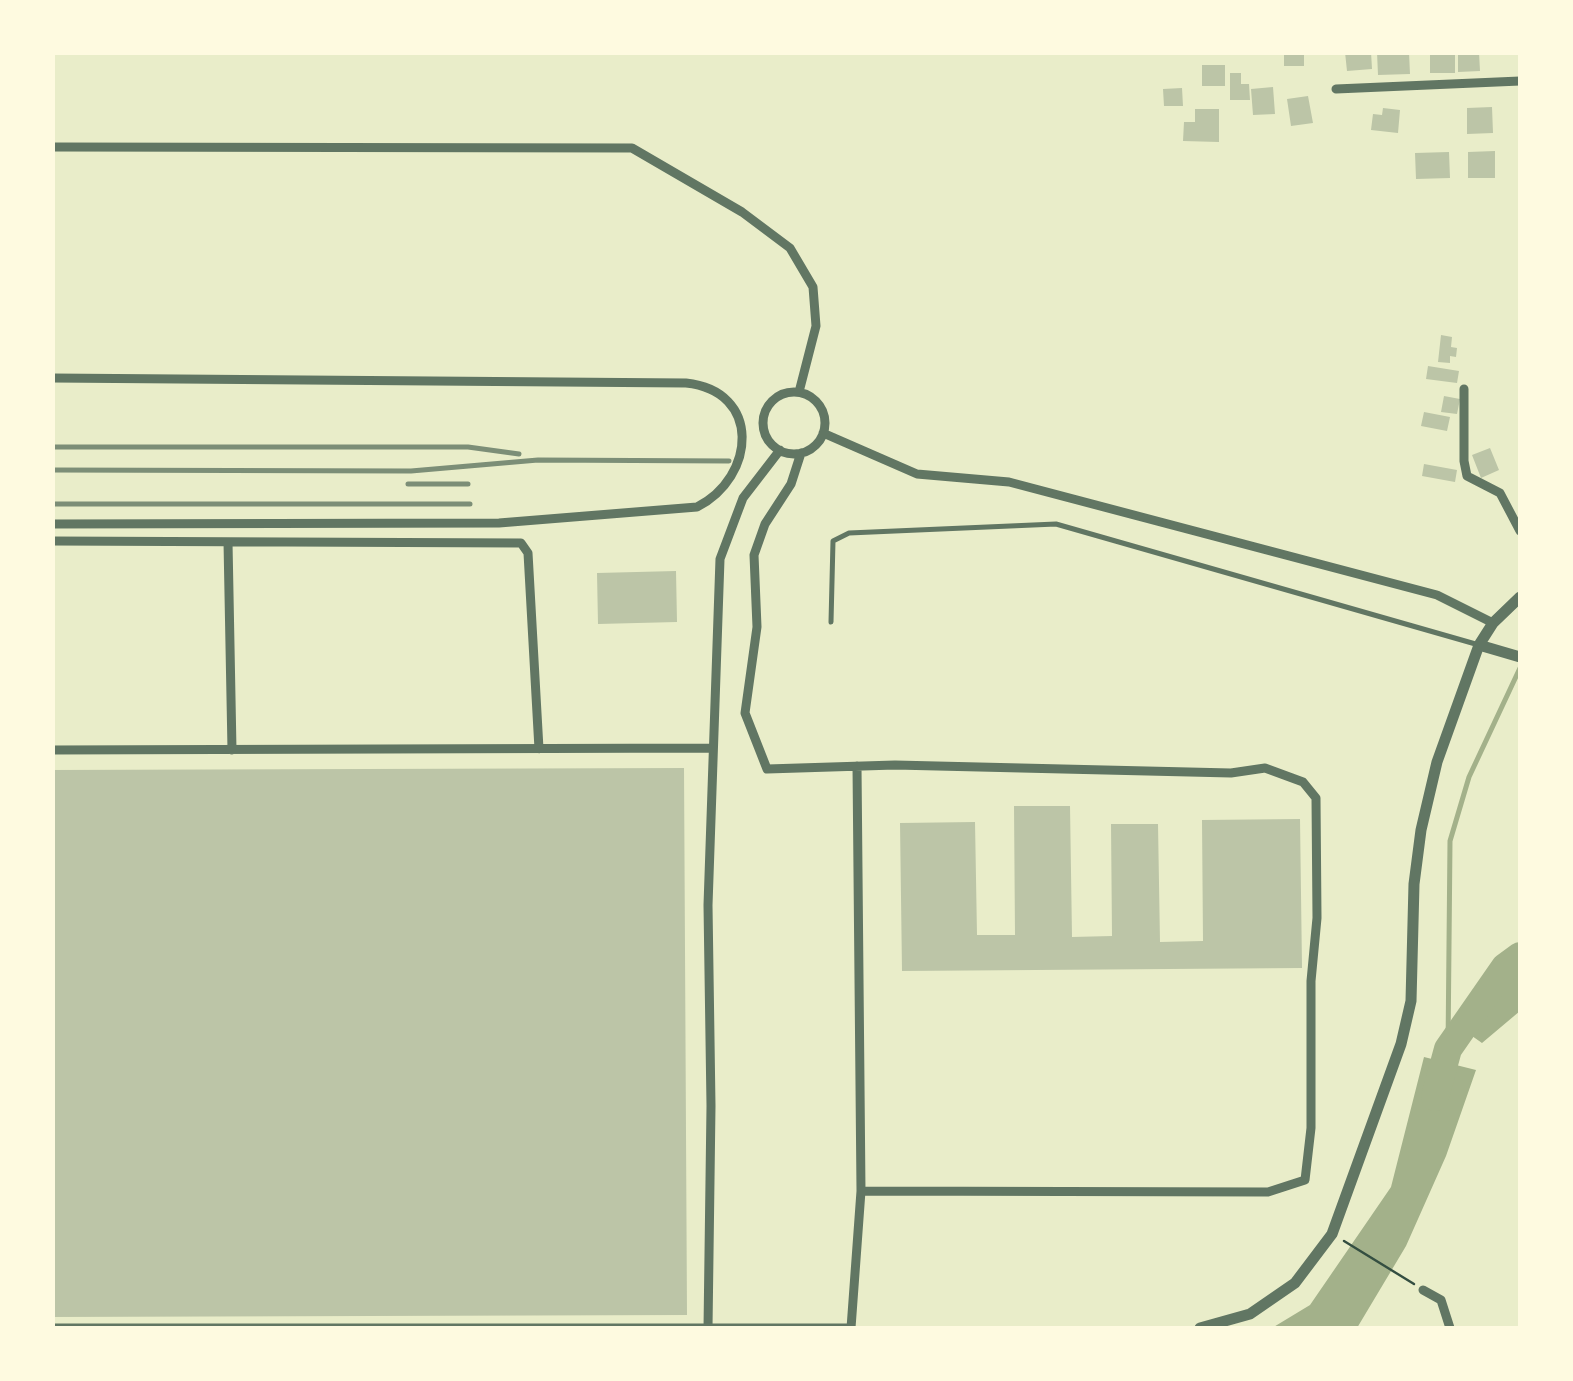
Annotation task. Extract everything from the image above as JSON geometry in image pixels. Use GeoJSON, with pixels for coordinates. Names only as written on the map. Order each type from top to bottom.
{"type":"FeatureCollection","features":[{"type":"Feature","properties":{"kind":"street"},"geometry":{"type":"LineString","coordinates":[[1336,89],[1520,82]]}},
{"type":"Feature","properties":{"kind":"street"},"geometry":{"type":"LineString","coordinates":[[52,147],[632,148],[742,212],[790,248],[813,287],[816,326],[799,392]]}},
{"type":"Feature","properties":{"kind":"street"},"geometry":{"type":"LineString","coordinates":[[52,378],[686,384],[717,390],[735,411],[743,438],[728,485],[715,498],[697,507],[498,523],[52,524]]}},
{"type":"Feature","properties":{"kind":"street"},"geometry":{"type":"LineString","coordinates":[[1464,389],[1464,461],[1468,476],[1500,493],[1520,531]]}},
{"type":"Feature","properties":{"kind":"street"},"geometry":{"type":"LineString","coordinates":[[799,392],[818,402],[823,412],[824,433],[801,453],[780,450],[767,437],[764,418],[772,401],[780,395],[799,392]]}},
{"type":"Feature","properties":{"kind":"street"},"geometry":{"type":"LineString","coordinates":[[824,433],[917,474],[1009,482],[1437,596],[1493,622]]}},
{"type":"Feature","properties":{"kind":"street"},"geometry":{"type":"LineString","coordinates":[[708,1327],[708,906],[720,559],[743,498],[780,450]]}},
{"type":"Feature","properties":{"kind":"street"},"geometry":{"type":"LineString","coordinates":[[801,453],[791,484],[764,524],[754,556],[757,627],[746,713],[767,769],[858,766],[1231,773],[1265,768],[1303,782],[1316,798],[1318,918],[1311,982],[1311,1128],[1305,1180],[1268,1192],[861,1191]]}},
{"type":"Feature","properties":{"kind":"street"},"geometry":{"type":"LineString","coordinates":[[52,542],[521,543],[528,552],[539,749]]}},
{"type":"Feature","properties":{"kind":"street"},"geometry":{"type":"LineString","coordinates":[[228,542],[232,750]]}},
{"type":"Feature","properties":{"kind":"street"},"geometry":{"type":"LineString","coordinates":[[1200,1328],[1250,1314],[1295,1283],[1332,1234],[1401,1044],[1411,1002],[1414,884],[1421,830],[1437,762],[1478,645],[1493,622],[1520,598]]}},
{"type":"Feature","properties":{"kind":"street"},"geometry":{"type":"LineString","coordinates":[[1478,645],[1520,657]]}},
{"type":"Feature","properties":{"kind":"street"},"geometry":{"type":"LineString","coordinates":[[52,750],[713,748]]}},
{"type":"Feature","properties":{"kind":"street"},"geometry":{"type":"LineString","coordinates":[[52,1328],[852,1328],[861,1191],[858,766]]}},
{"type":"Feature","properties":{"kind":"street"},"geometry":{"type":"LineString","coordinates":[[1424,1290],[1441,1300],[1450,1328]]}},
{"type":"Feature","properties":{"kind":"lane"},"geometry":{"type":"LineString","coordinates":[[830,622],[836,537],[849,533],[1056,524],[1478,645]]}},
{"type":"Feature","properties":{"kind":"path"},"geometry":{"type":"LineString","coordinates":[[1332,1234],[1424,1290]]}},
{"type":"Feature","properties":{"kind":"shaded area"},"geometry":{"type":"Polygon","coordinates":[[[1520,945],[1520,1011],[1482,1043],[1455,1024],[1491,966],[1520,945]]]}},
{"type":"Feature","properties":{"kind":"shaded area"},"geometry":{"type":"Polygon","coordinates":[[[1424,1057],[1476,1070],[1446,1156],[1406,1246],[1357,1328],[1272,1328],[1310,1305],[1391,1187],[1424,1057]]]}},
{"type":"Feature","properties":{"kind":"building"},"geometry":{"type":"Polygon","coordinates":[[[1284,52],[1304,52],[1304,66],[1284,66],[1284,52]]]}},
{"type":"Feature","properties":{"kind":"building"},"geometry":{"type":"Polygon","coordinates":[[[1345,52],[1371,52],[1372,69],[1347,71],[1345,52]]]}},
{"type":"Feature","properties":{"kind":"building"},"geometry":{"type":"Polygon","coordinates":[[[1377,52],[1409,52],[1410,74],[1378,75],[1377,52]]]}},
{"type":"Feature","properties":{"kind":"building"},"geometry":{"type":"Polygon","coordinates":[[[1430,52],[1455,52],[1455,73],[1430,73],[1430,52]]]}},
{"type":"Feature","properties":{"kind":"building"},"geometry":{"type":"Polygon","coordinates":[[[1458,52],[1479,52],[1480,71],[1458,72],[1458,52]]]}},
{"type":"Feature","properties":{"kind":"building"},"geometry":{"type":"Polygon","coordinates":[[[1202,65],[1225,65],[1225,86],[1202,86],[1202,65]]]}},
{"type":"Feature","properties":{"kind":"building"},"geometry":{"type":"Polygon","coordinates":[[[1230,73],[1241,73],[1241,84],[1249,84],[1250,100],[1230,100],[1230,73]]]}},
{"type":"Feature","properties":{"kind":"building"},"geometry":{"type":"Polygon","coordinates":[[[1273,87],[1275,114],[1253,115],[1251,89],[1273,87]]]}},
{"type":"Feature","properties":{"kind":"building"},"geometry":{"type":"Polygon","coordinates":[[[1182,88],[1183,106],[1164,106],[1163,89],[1182,88]]]}},
{"type":"Feature","properties":{"kind":"building"},"geometry":{"type":"Polygon","coordinates":[[[1308,96],[1313,123],[1291,126],[1287,99],[1308,96]]]}},
{"type":"Feature","properties":{"kind":"building"},"geometry":{"type":"Polygon","coordinates":[[[1492,107],[1493,133],[1467,134],[1467,108],[1492,107]]]}},
{"type":"Feature","properties":{"kind":"building"},"geometry":{"type":"Polygon","coordinates":[[[1383,108],[1400,110],[1398,133],[1371,130],[1373,114],[1382,115],[1383,108]]]}},
{"type":"Feature","properties":{"kind":"building"},"geometry":{"type":"Polygon","coordinates":[[[1195,109],[1219,109],[1219,142],[1183,141],[1184,122],[1195,122],[1195,109]]]}},
{"type":"Feature","properties":{"kind":"building"},"geometry":{"type":"Polygon","coordinates":[[[1495,151],[1495,178],[1468,178],[1468,152],[1495,151]]]}},
{"type":"Feature","properties":{"kind":"building"},"geometry":{"type":"Polygon","coordinates":[[[1449,152],[1450,178],[1416,179],[1415,153],[1449,152]]]}},
{"type":"Feature","properties":{"kind":"building"},"geometry":{"type":"Polygon","coordinates":[[[1441,335],[1452,337],[1451,347],[1457,348],[1450,363],[1438,362],[1441,335]]]}},
{"type":"Feature","properties":{"kind":"building"},"geometry":{"type":"Polygon","coordinates":[[[1428,366],[1459,371],[1457,383],[1426,379],[1428,366]]]}},
{"type":"Feature","properties":{"kind":"building"},"geometry":{"type":"Polygon","coordinates":[[[1444,396],[1460,399],[1457,414],[1441,412],[1444,396]]]}},
{"type":"Feature","properties":{"kind":"building"},"geometry":{"type":"Polygon","coordinates":[[[1424,412],[1450,417],[1447,431],[1421,426],[1424,412]]]}},
{"type":"Feature","properties":{"kind":"building"},"geometry":{"type":"Polygon","coordinates":[[[1490,448],[1499,470],[1481,478],[1472,455],[1490,448]]]}},
{"type":"Feature","properties":{"kind":"building"},"geometry":{"type":"Polygon","coordinates":[[[1424,464],[1457,470],[1455,482],[1422,476],[1424,464]]]}},
{"type":"Feature","properties":{"kind":"building"},"geometry":{"type":"Polygon","coordinates":[[[676,571],[677,622],[598,624],[597,573],[676,571]]]}},
{"type":"Feature","properties":{"kind":"building"},"geometry":{"type":"Polygon","coordinates":[[[684,768],[687,1315],[52,1317],[52,770],[684,768]]]}},
{"type":"Feature","properties":{"kind":"building"},"geometry":{"type":"Polygon","coordinates":[[[1014,806],[1070,806],[1072,937],[1112,936],[1111,824],[1158,824],[1160,942],[1203,941],[1202,820],[1300,819],[1302,968],[902,971],[900,823],[975,822],[977,935],[1015,935],[1014,806]]]}},
{"type":"Feature","properties":{"kind":"waterway"},"geometry":{"type":"LineString","coordinates":[[1448,1049],[1450,841],[1469,777],[1520,668]]}},
{"type":"Feature","properties":{"kind":"waterway"},"geometry":{"type":"LineString","coordinates":[[1435,1097],[1448,1049],[1505,967],[1520,956]]}},
{"type":"Feature","properties":{"kind":"railway"},"geometry":{"type":"LineString","coordinates":[[52,447],[468,447],[519,454]]}},
{"type":"Feature","properties":{"kind":"railway"},"geometry":{"type":"LineString","coordinates":[[52,470],[411,471],[538,460],[729,461]]}},
{"type":"Feature","properties":{"kind":"railway"},"geometry":{"type":"LineString","coordinates":[[408,484],[468,484]]}},
{"type":"Feature","properties":{"kind":"railway"},"geometry":{"type":"LineString","coordinates":[[52,504],[470,504]]}}]}
